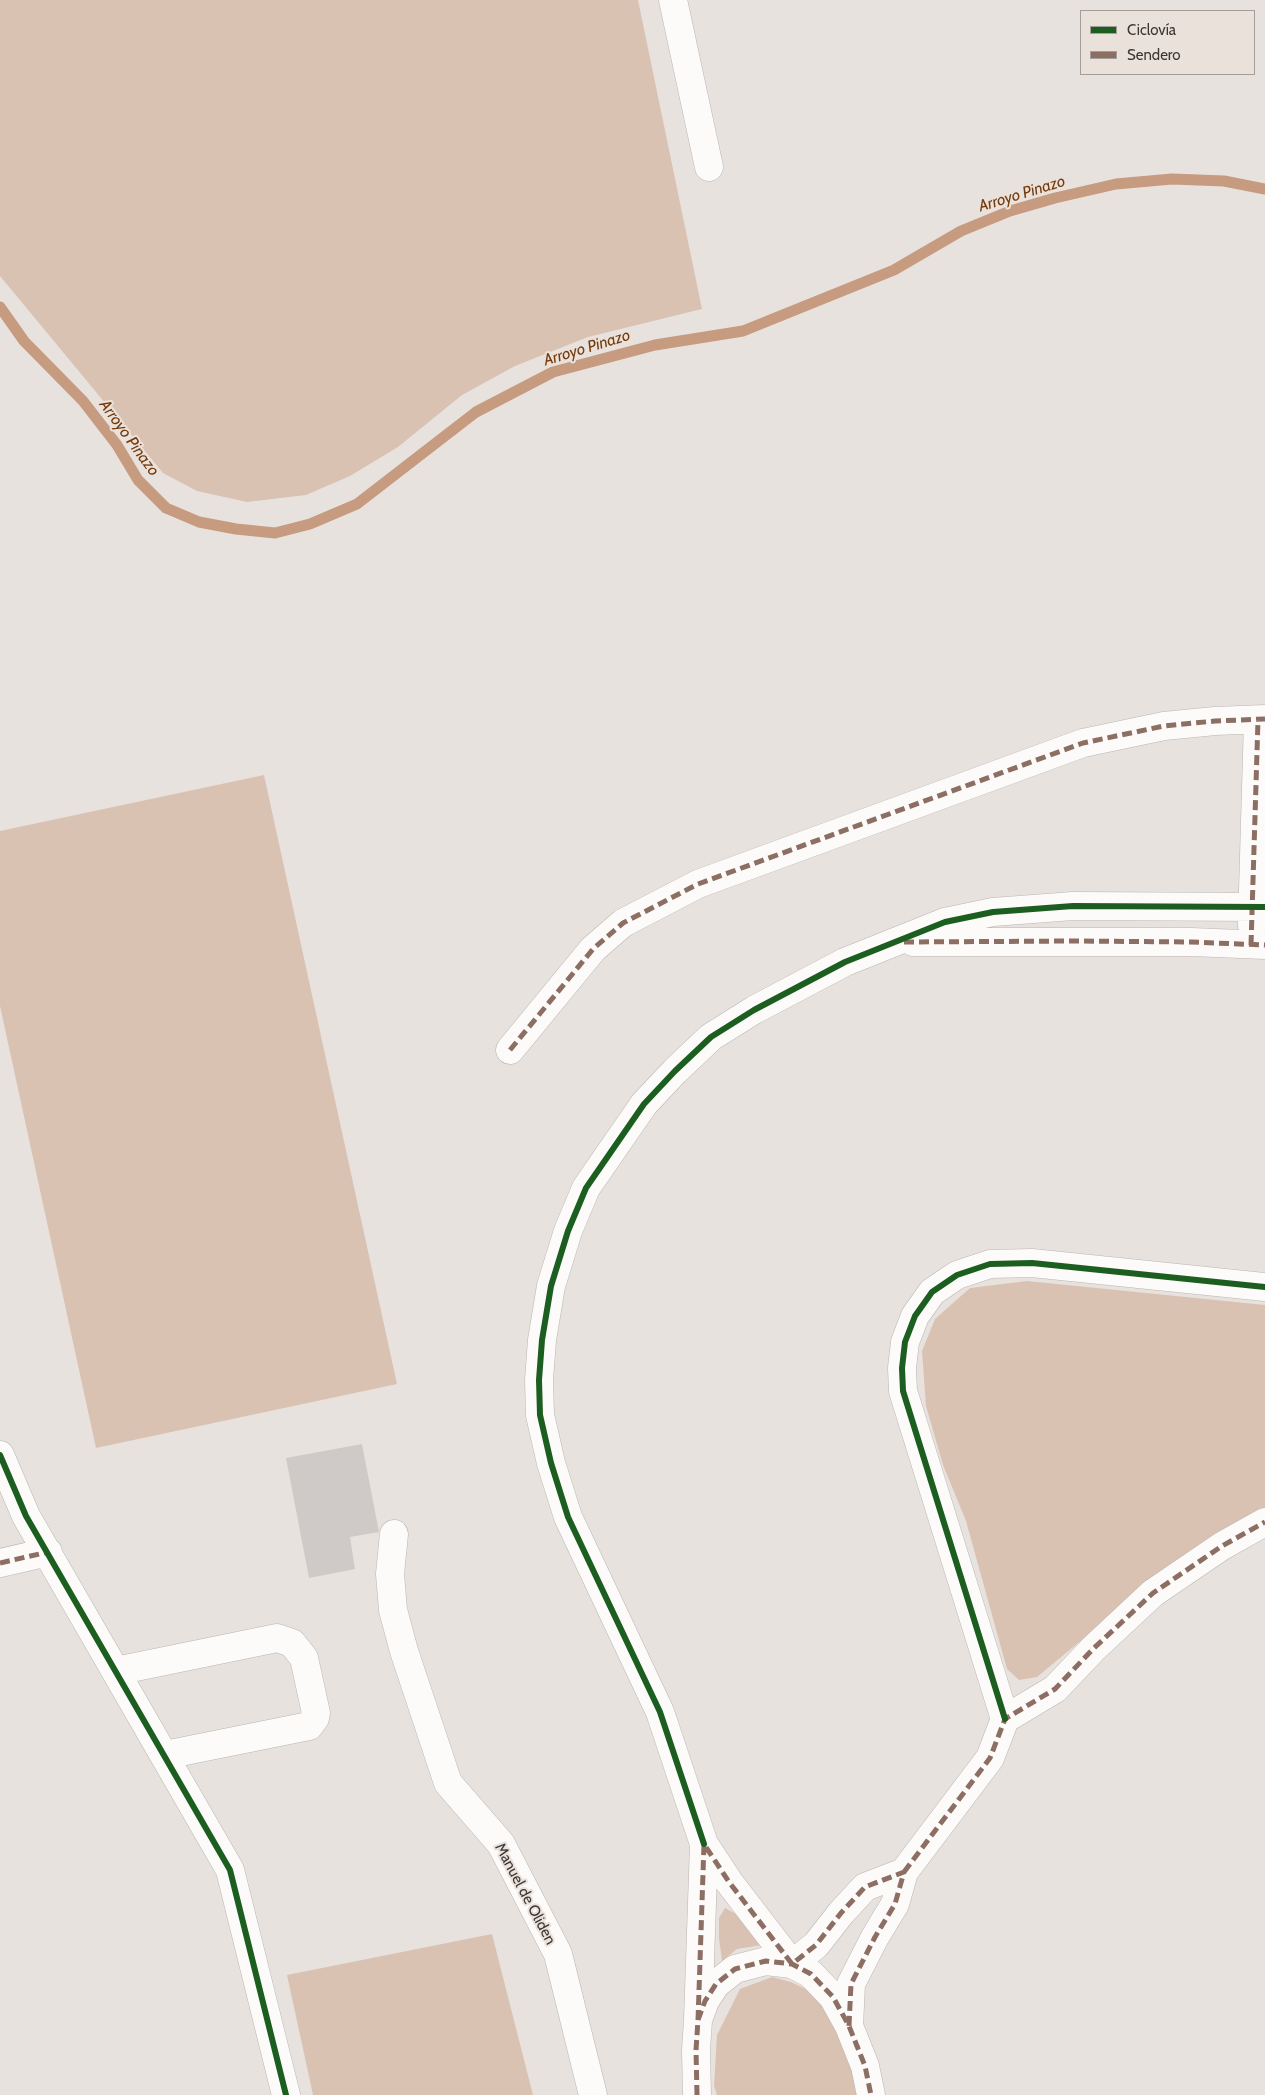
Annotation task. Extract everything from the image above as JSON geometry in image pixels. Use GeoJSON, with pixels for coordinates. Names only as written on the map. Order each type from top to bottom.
{"type":"FeatureCollection","features":[{"type":"Feature","properties":{"kind":"street"},"geometry":{"type":"LineString","coordinates":[[673,0],[709,167]]}},
{"type":"Feature","properties":{"kind":"street"},"geometry":{"type":"LineString","coordinates":[[510,1050],[593,949],[623,923],[698,884],[1083,743],[1164,726],[1215,721],[1261,720],[1258,945],[1084,941],[899,942]]}},
{"type":"Feature","properties":{"kind":"street"},"geometry":{"type":"LineString","coordinates":[[792,1964],[729,1882],[704,1844],[660,1712],[568,1517],[551,1463],[540,1415],[539,1380],[542,1340],[551,1286],[568,1231],[586,1188],[644,1104],[711,1037],[754,1010],[845,962],[945,922],[993,912],[1073,906],[1259,907]]}},
{"type":"Feature","properties":{"kind":"street"},"geometry":{"type":"LineString","coordinates":[[1005,1719],[903,1391],[902,1368],[905,1342],[915,1316],[932,1292],[957,1275],[990,1264],[1032,1262],[1265,1287]]}},
{"type":"Feature","properties":{"kind":"street"},"geometry":{"type":"LineString","coordinates":[[0,1455],[26,1516],[230,1870],[286,2095]]}},
{"type":"Feature","properties":{"kind":"street"},"geometry":{"type":"LineString","coordinates":[[849,2026],[851,1984],[875,1937],[895,1904],[904,1872],[990,1758],[1005,1719],[1055,1689],[1153,1593],[1222,1546],[1265,1522]]}},
{"type":"Feature","properties":{"kind":"street","name":"Manuel de Oliden"},"geometry":{"type":"LineString","coordinates":[[394,1534],[390,1574],[393,1610],[404,1651],[448,1784],[501,1844],[558,1954],[593,2095]]}},
{"type":"Feature","properties":{"kind":"street"},"geometry":{"type":"LineString","coordinates":[[0,1563],[48,1552]]}},
{"type":"Feature","properties":{"kind":"street"},"geometry":{"type":"LineString","coordinates":[[116,1671],[278,1638],[292,1643],[304,1658],[316,1712],[315,1718],[309,1726],[165,1756]]}},
{"type":"Feature","properties":{"kind":"street"},"geometry":{"type":"LineString","coordinates":[[697,2095],[696,2050],[704,1844]]}},
{"type":"Feature","properties":{"kind":"street"},"geometry":{"type":"LineString","coordinates":[[792,1964],[816,1945],[841,1913],[865,1887],[904,1872]]}},
{"type":"Feature","properties":{"kind":"street"},"geometry":{"type":"LineString","coordinates":[[698,2020],[705,2001],[716,1984],[735,1969],[766,1961],[792,1964],[811,1974],[833,1997],[849,2026],[865,2066],[871,2095]]}},
{"type":"Feature","properties":{"kind":"shaded area"},"geometry":{"type":"Polygon","coordinates":[[[0,0],[638,0],[702,309],[588,337],[515,366],[462,395],[398,447],[350,476],[306,495],[247,502],[197,491],[163,473],[0,276],[0,0]]]}},
{"type":"Feature","properties":{"kind":"shaded area"},"geometry":{"type":"Polygon","coordinates":[[[264,775],[397,1384],[96,1448],[0,1006],[0,831],[264,775]]]}},
{"type":"Feature","properties":{"kind":"shaded area"},"geometry":{"type":"Polygon","coordinates":[[[1027,1281],[1265,1305],[1265,1509],[1101,1624],[1037,1677],[1019,1680],[1007,1669],[966,1521],[943,1465],[926,1406],[922,1351],[935,1319],[970,1288],[1027,1281]]]}},
{"type":"Feature","properties":{"kind":"shaded area"},"geometry":{"type":"Polygon","coordinates":[[[725,1908],[738,1915],[762,1945],[737,1949],[722,1961],[719,1918],[725,1908]]]}},
{"type":"Feature","properties":{"kind":"shaded area"},"geometry":{"type":"Polygon","coordinates":[[[492,1934],[533,2095],[313,2095],[287,1975],[492,1934]]]}},
{"type":"Feature","properties":{"kind":"shaded area"},"geometry":{"type":"Polygon","coordinates":[[[772,1977],[791,1982],[816,1994],[836,2026],[849,2056],[857,2095],[717,2095],[714,2086],[717,2035],[740,1989],[772,1977]]]}},
{"type":"Feature","properties":{"kind":"building"},"geometry":{"type":"Polygon","coordinates":[[[362,1444],[379,1532],[350,1537],[355,1569],[309,1578],[286,1458],[362,1444]]]}},
{"type":"Feature","properties":{"kind":"waterway","name":"Arroyo Pinazo"},"geometry":{"type":"LineString","coordinates":[[0,307],[24,341],[83,401],[117,445],[138,480],[166,508],[199,522],[236,529],[275,533],[310,524],[357,504],[476,412],[553,372],[655,345],[743,331],[894,270],[961,231],[1010,211],[1116,184],[1172,179],[1224,181],[1265,189]]}},
{"type":"Feature","properties":{"kind":"marked path"},"geometry":{"type":"LineString","coordinates":[[510,1050],[593,949],[623,923],[698,884],[1083,743],[1164,726],[1265,719]]}},
{"type":"Feature","properties":{"kind":"marked path"},"geometry":{"type":"LineString","coordinates":[[1251,945],[1258,720]]}},
{"type":"Feature","properties":{"kind":"marked path"},"geometry":{"type":"LineString","coordinates":[[904,942],[1074,941],[1265,945]]}},
{"type":"Feature","properties":{"kind":"marked path"},"geometry":{"type":"LineString","coordinates":[[904,1872],[990,1758],[1005,1719],[1055,1689],[1093,1649],[1153,1593],[1222,1546],[1265,1522]]}},
{"type":"Feature","properties":{"kind":"marked path"},"geometry":{"type":"LineString","coordinates":[[0,1563],[48,1552]]}},
{"type":"Feature","properties":{"kind":"marked path"},"geometry":{"type":"LineString","coordinates":[[698,2020],[704,1844],[729,1882],[792,1964],[816,1945],[841,1913],[865,1887],[904,1872],[895,1904],[875,1937],[851,1984],[849,2026]]}},
{"type":"Feature","properties":{"kind":"marked path"},"geometry":{"type":"LineString","coordinates":[[697,2095],[696,2050],[698,2020],[705,2001],[716,1984],[735,1969],[766,1961],[792,1964],[811,1974],[833,1997],[849,2026],[865,2066],[871,2095]]}},
{"type":"Feature","properties":{"kind":"cycle path"},"geometry":{"type":"LineString","coordinates":[[704,1844],[660,1712],[568,1517],[551,1463],[540,1415],[539,1380],[542,1340],[551,1286],[568,1231],[586,1188],[644,1104],[711,1037],[754,1010],[845,962],[945,922],[993,912],[1073,906],[1265,907]]}},
{"type":"Feature","properties":{"kind":"cycle path"},"geometry":{"type":"LineString","coordinates":[[1005,1719],[903,1391],[902,1368],[905,1342],[915,1316],[932,1292],[957,1275],[990,1264],[1032,1263],[1265,1287]]}},
{"type":"Feature","properties":{"kind":"cycle path"},"geometry":{"type":"LineString","coordinates":[[0,1455],[26,1516],[230,1870],[286,2095]]}}]}
